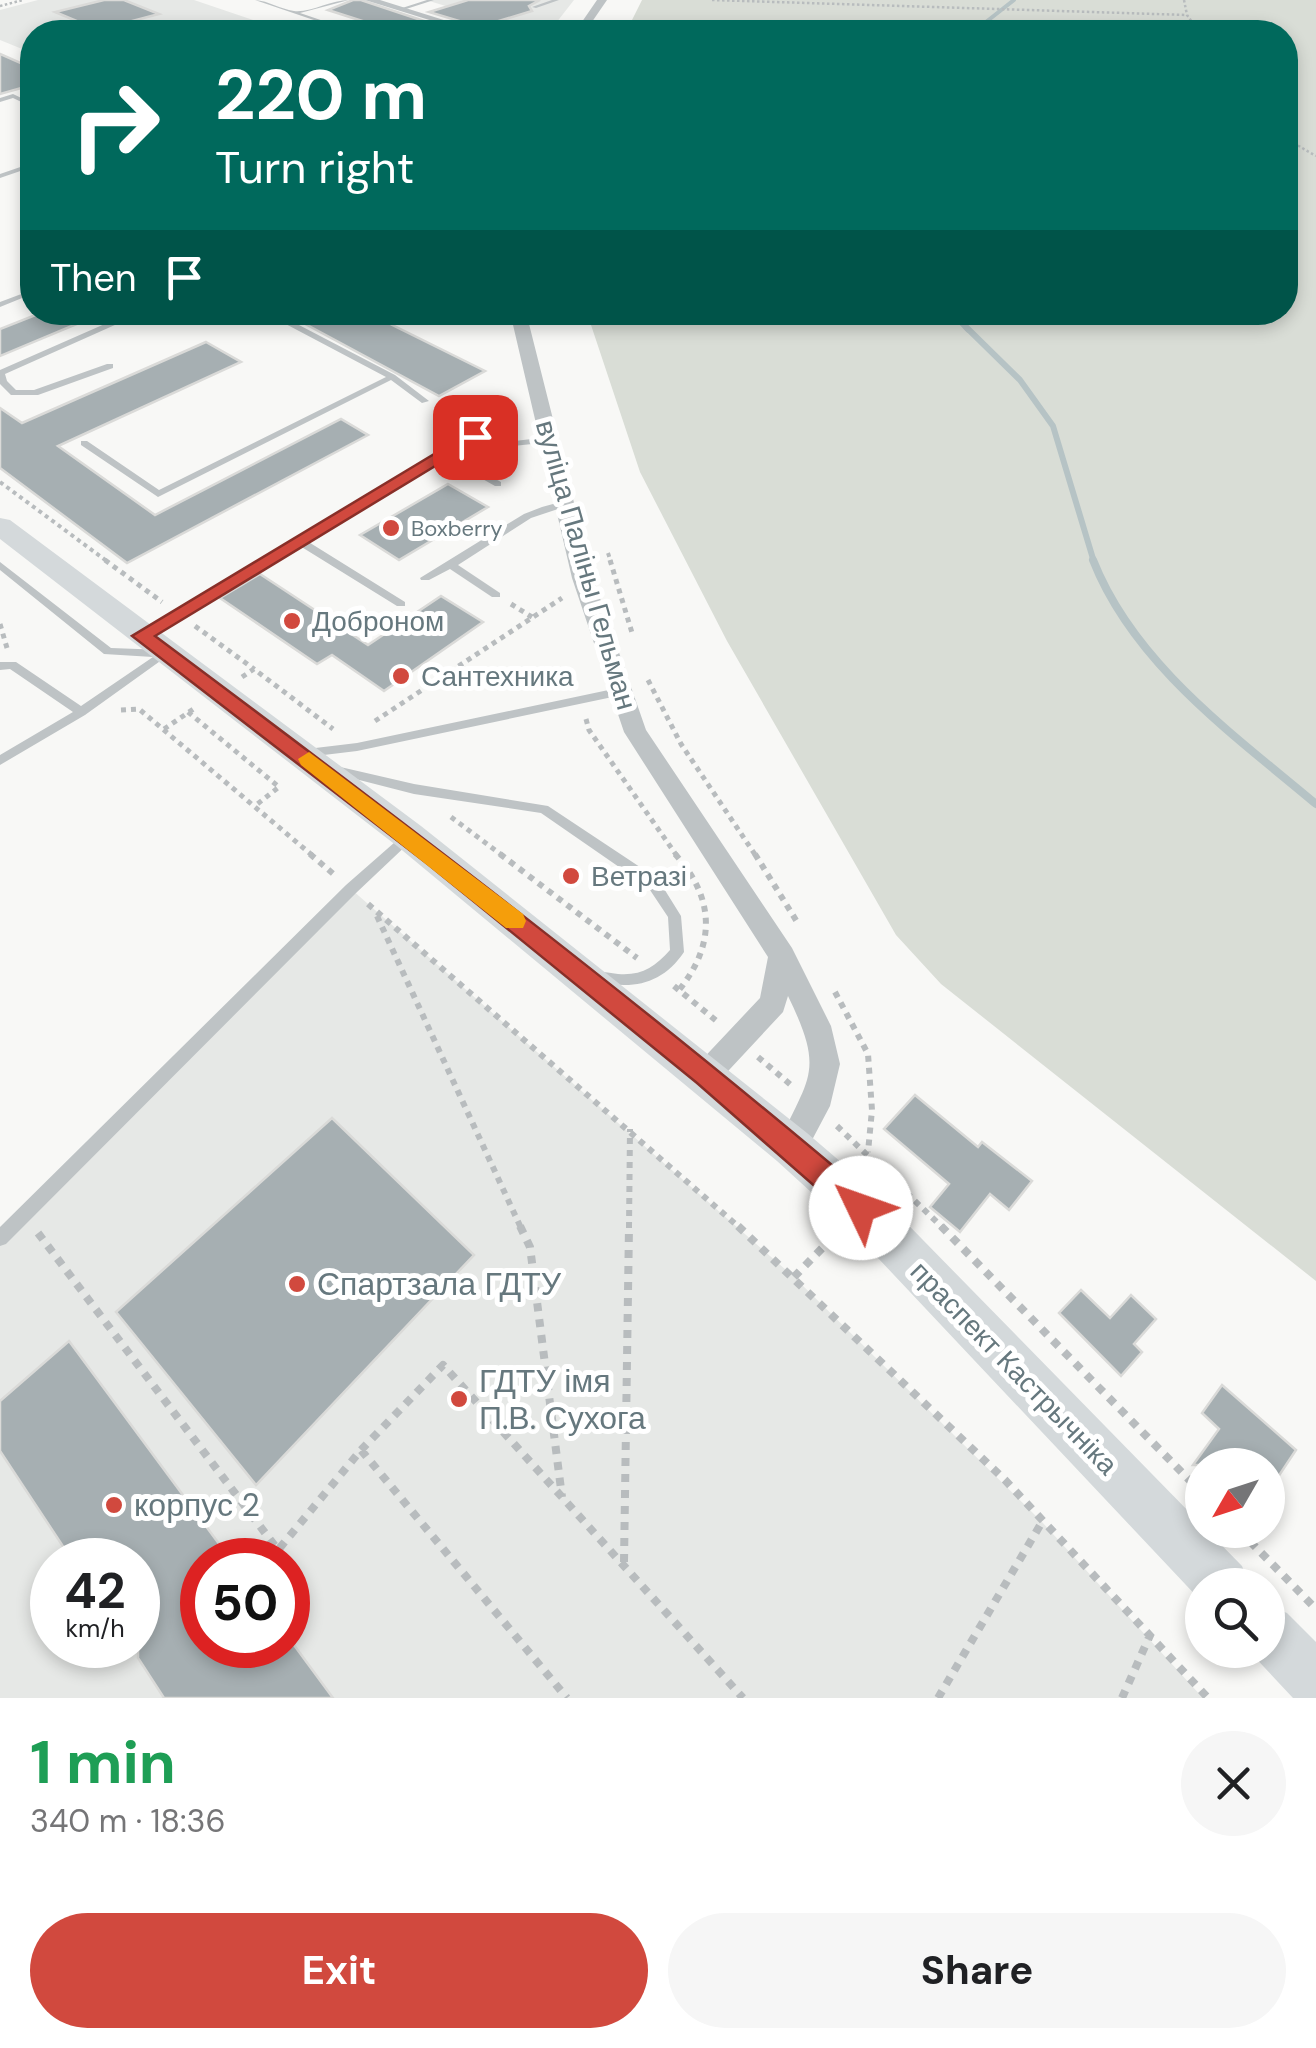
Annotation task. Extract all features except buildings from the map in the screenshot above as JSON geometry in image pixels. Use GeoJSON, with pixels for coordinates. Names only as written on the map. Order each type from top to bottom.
{"type":"FeatureCollection","features":[{"type":"Feature","properties":{"kind":"main road","name":"праспект Кастрычніка"},"geometry":{"type":"LineString","coordinates":[[0,526],[409,836],[792,1147],[861,1208],[1207,1568]]}},
{"type":"Feature","properties":{"kind":"main road"},"geometry":{"type":"LineString","coordinates":[[1285,1650],[1316,1682]]}},
{"type":"Feature","properties":{"kind":"street"},"geometry":{"type":"LineString","coordinates":[[370,0],[436,20]]}},
{"type":"Feature","properties":{"kind":"street","name":"вуліца Паліны Гельман"},"geometry":{"type":"LineString","coordinates":[[521,325],[564,504],[618,692],[635,732],[782,956],[818,1026],[826,1064],[816,1106],[792,1147]]}},
{"type":"Feature","properties":{"kind":"street"},"geometry":{"type":"LineString","coordinates":[[706,1074],[773,1003],[782,956]]}},
{"type":"Feature","properties":{"kind":"lane"},"geometry":{"type":"LineString","coordinates":[[257,0],[316,20]]}},
{"type":"Feature","properties":{"kind":"lane"},"geometry":{"type":"LineString","coordinates":[[295,13],[348,0]]}},
{"type":"Feature","properties":{"kind":"lane"},"geometry":{"type":"LineString","coordinates":[[401,10],[432,0]]}},
{"type":"Feature","properties":{"kind":"lane"},"geometry":{"type":"LineString","coordinates":[[534,8],[557,0]]}},
{"type":"Feature","properties":{"kind":"lane"},"geometry":{"type":"LineString","coordinates":[[110,366],[35,393],[14,393],[3,382],[2,374],[111,325]]}},
{"type":"Feature","properties":{"kind":"lane"},"geometry":{"type":"LineString","coordinates":[[292,325],[392,377],[426,401]]}},
{"type":"Feature","properties":{"kind":"lane"},"geometry":{"type":"LineString","coordinates":[[84,444],[158,494],[392,377]]}},
{"type":"Feature","properties":{"kind":"lane"},"geometry":{"type":"LineString","coordinates":[[0,761],[81,712],[153,645],[299,542],[475,437]]}},
{"type":"Feature","properties":{"kind":"lane"},"geometry":{"type":"LineString","coordinates":[[498,484],[461,464],[492,446],[548,440]]}},
{"type":"Feature","properties":{"kind":"lane"},"geometry":{"type":"LineString","coordinates":[[425,578],[453,566],[541,508],[564,504]]}},
{"type":"Feature","properties":{"kind":"lane"},"geometry":{"type":"LineString","coordinates":[[299,542],[401,604]]}},
{"type":"Feature","properties":{"kind":"lane"},"geometry":{"type":"LineString","coordinates":[[0,565],[108,651],[153,645]]}},
{"type":"Feature","properties":{"kind":"lane"},"geometry":{"type":"LineString","coordinates":[[453,566],[496,595]]}},
{"type":"Feature","properties":{"kind":"lane"},"geometry":{"type":"LineString","coordinates":[[0,666],[12,665],[81,712]]}},
{"type":"Feature","properties":{"kind":"lane"},"geometry":{"type":"LineString","coordinates":[[310,760],[618,692]]}},
{"type":"Feature","properties":{"kind":"lane"},"geometry":{"type":"LineString","coordinates":[[310,760],[414,789],[544,809],[652,883],[674,916],[677,952],[658,975],[624,982],[576,971]]}},
{"type":"Feature","properties":{"kind":"lane"},"geometry":{"type":"LineString","coordinates":[[0,1238],[351,888],[409,836]]}},
{"type":"Feature","properties":{"kind":"path"},"geometry":{"type":"LineString","coordinates":[[0,6],[23,0]]}},
{"type":"Feature","properties":{"kind":"path"},"geometry":{"type":"LineString","coordinates":[[712,0],[1187,15]]}},
{"type":"Feature","properties":{"kind":"path"},"geometry":{"type":"LineString","coordinates":[[1184,0],[1191,20]]}},
{"type":"Feature","properties":{"kind":"path"},"geometry":{"type":"LineString","coordinates":[[0,482],[134,583]]}},
{"type":"Feature","properties":{"kind":"path"},"geometry":{"type":"LineString","coordinates":[[608,553],[629,618]]}},
{"type":"Feature","properties":{"kind":"path"},"geometry":{"type":"LineString","coordinates":[[363,730],[568,593]]}},
{"type":"Feature","properties":{"kind":"path"},"geometry":{"type":"LineString","coordinates":[[81,712],[140,708],[630,1129],[862,1339],[1151,1633],[1208,1698]]}},
{"type":"Feature","properties":{"kind":"path"},"geometry":{"type":"LineString","coordinates":[[188,712],[279,787],[255,806]]}},
{"type":"Feature","properties":{"kind":"path"},"geometry":{"type":"LineString","coordinates":[[586,715],[589,730],[670,850]]}},
{"type":"Feature","properties":{"kind":"path"},"geometry":{"type":"LineString","coordinates":[[375,910],[530,1247],[562,1497]]}},
{"type":"Feature","properties":{"kind":"path"},"geometry":{"type":"LineString","coordinates":[[624,1565],[630,1129]]}},
{"type":"Feature","properties":{"kind":"path"},"geometry":{"type":"LineString","coordinates":[[24,1214],[278,1550],[361,1450],[443,1365],[743,1698]]}},
{"type":"Feature","properties":{"kind":"path"},"geometry":{"type":"LineString","coordinates":[[361,1450],[567,1698]]}},
{"type":"Feature","properties":{"kind":"path"},"geometry":{"type":"LineString","coordinates":[[938,1698],[1042,1522]]}},
{"type":"Feature","properties":{"kind":"path"},"geometry":{"type":"LineString","coordinates":[[1257,1548],[1316,1609]]}},
{"type":"Feature","properties":{"kind":"path"},"geometry":{"type":"LineString","coordinates":[[1122,1698],[1151,1633]]}},
{"type":"Feature","properties":{"kind":"shaded area"},"geometry":{"type":"Polygon","coordinates":[[[38,0],[194,0],[253,20],[20,20],[20,48],[0,40],[0,10],[38,0]]]}},
{"type":"Feature","properties":{"kind":"shaded area"},"geometry":{"type":"Polygon","coordinates":[[[426,0],[574,0],[558,20],[491,20],[426,0]]]}},
{"type":"Feature","properties":{"kind":"shaded area"},"geometry":{"type":"Polygon","coordinates":[[[642,0],[1316,0],[1316,1281],[941,984],[896,935],[727,641],[640,472],[591,325],[1298,325],[1298,20],[632,20],[642,0]]]}},
{"type":"Feature","properties":{"kind":"shaded area","name":"ГДТУ імя П.В. Сухога"},"geometry":{"type":"Polygon","coordinates":[[[351,889],[794,1277],[1042,1522],[1203,1698],[0,1698],[0,1237],[351,889]]]}},
{"type":"Feature","properties":{"kind":"waterway"},"geometry":{"type":"LineString","coordinates":[[989,20],[1014,0]]}},
{"type":"Feature","properties":{"kind":"waterway"},"geometry":{"type":"LineString","coordinates":[[963,325],[968,330]]}},
{"type":"Feature","properties":{"kind":"waterway"},"geometry":{"type":"LineString","coordinates":[[966,327],[1020,380],[1053,426],[1094,562]]}},
{"type":"Feature","properties":{"kind":"waterway"},"geometry":{"type":"LineString","coordinates":[[1093,560],[1133,632],[1160,664],[1220,723],[1316,804]]}},
{"type":"Feature","properties":{"kind":"slow traffic"},"geometry":{"type":"LineString","coordinates":[[309,759],[515,921]]}},
{"type":"Feature","properties":{"kind":"place","name":"Boxberry"},"geometry":{"type":"Point","coordinates":[391,528]}},
{"type":"Feature","properties":{"kind":"place","name":"Доброном"},"geometry":{"type":"Point","coordinates":[292,621]}},
{"type":"Feature","properties":{"kind":"place","name":"Сантехника"},"geometry":{"type":"Point","coordinates":[401,676]}},
{"type":"Feature","properties":{"kind":"place","name":"Ветразі"},"geometry":{"type":"Point","coordinates":[571,876]}},
{"type":"Feature","properties":{"kind":"place","name":"Спартзала ГДТУ"},"geometry":{"type":"Point","coordinates":[297,1284]}},
{"type":"Feature","properties":{"kind":"place","name":"ГДТУ імя П.В. Сухога"},"geometry":{"type":"Point","coordinates":[459,1399]}},
{"type":"Feature","properties":{"kind":"place","name":"корпус 2"},"geometry":{"type":"Point","coordinates":[114,1505]}},
{"type":"Feature","properties":{"kind":"route"},"geometry":{"type":"LineString","coordinates":[[475,437],[142,636],[437,858],[706,1074],[861,1208]]}}]}
